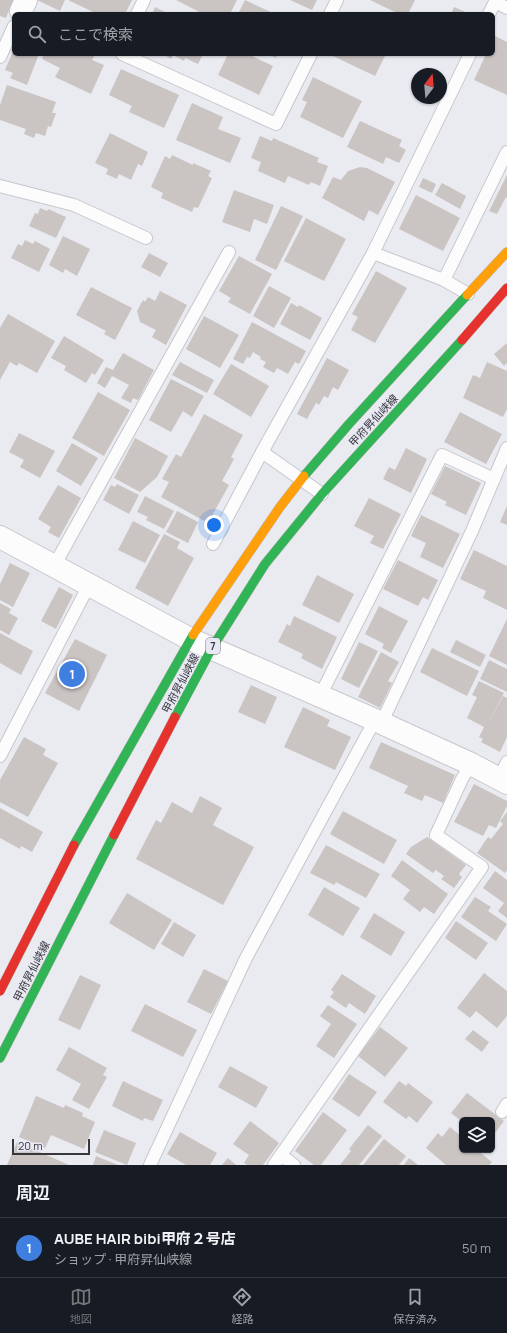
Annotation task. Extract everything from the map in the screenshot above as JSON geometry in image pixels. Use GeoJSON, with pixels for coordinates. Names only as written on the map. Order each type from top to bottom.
{"type":"FeatureCollection","features":[{"type":"Feature","properties":{"kind":"main road","name":"甲府昇仙峡線"},"geometry":{"type":"LineString","coordinates":[[0,991],[72,849],[190,639],[280,507],[301,480],[417,349],[507,252]]}},
{"type":"Feature","properties":{"kind":"main road","name":"甲府昇仙峡線"},"geometry":{"type":"LineString","coordinates":[[0,1058],[135,793],[212,648],[265,564],[322,494],[443,362],[502,303],[507,288]]}},
{"type":"Feature","properties":{"kind":"street"},"geometry":{"type":"LineString","coordinates":[[0,537],[190,639],[471,764],[504,774]]}},
{"type":"Feature","properties":{"kind":"lane"},"geometry":{"type":"LineString","coordinates":[[139,12],[144,0]]}},
{"type":"Feature","properties":{"kind":"lane"},"geometry":{"type":"LineString","coordinates":[[331,12],[337,0]]}},
{"type":"Feature","properties":{"kind":"lane"},"geometry":{"type":"LineString","coordinates":[[490,12],[496,1],[507,8]]}},
{"type":"Feature","properties":{"kind":"lane"},"geometry":{"type":"LineString","coordinates":[[0,57],[12,32]]}},
{"type":"Feature","properties":{"kind":"lane"},"geometry":{"type":"LineString","coordinates":[[126,56],[276,124],[310,56]]}},
{"type":"Feature","properties":{"kind":"lane"},"geometry":{"type":"LineString","coordinates":[[213,544],[262,452],[373,253],[469,56]]}},
{"type":"Feature","properties":{"kind":"lane"},"geometry":{"type":"LineString","coordinates":[[444,280],[507,152]]}},
{"type":"Feature","properties":{"kind":"lane"},"geometry":{"type":"LineString","coordinates":[[0,186],[74,205],[146,238]]}},
{"type":"Feature","properties":{"kind":"lane"},"geometry":{"type":"LineString","coordinates":[[54,566],[229,252]]}},
{"type":"Feature","properties":{"kind":"lane"},"geometry":{"type":"LineString","coordinates":[[373,253],[444,280],[468,294]]}},
{"type":"Feature","properties":{"kind":"lane"},"geometry":{"type":"LineString","coordinates":[[150,1165],[246,958],[378,722],[472,531],[507,448]]}},
{"type":"Feature","properties":{"kind":"lane"},"geometry":{"type":"LineString","coordinates":[[262,452],[322,494]]}},
{"type":"Feature","properties":{"kind":"lane"},"geometry":{"type":"LineString","coordinates":[[320,696],[442,455],[494,479]]}},
{"type":"Feature","properties":{"kind":"lane"},"geometry":{"type":"LineString","coordinates":[[0,756],[89,585]]}},
{"type":"Feature","properties":{"kind":"lane"},"geometry":{"type":"LineString","coordinates":[[274,1165],[482,867],[436,835],[462,779],[471,764]]}},
{"type":"Feature","properties":{"kind":"lane"},"geometry":{"type":"LineString","coordinates":[[281,1155],[294,1165]]}},
{"type":"Feature","properties":{"kind":"building"},"geometry":{"type":"Polygon","coordinates":[[[0,0],[13,0],[6,18],[0,16],[0,0]]]}},
{"type":"Feature","properties":{"kind":"building"},"geometry":{"type":"Polygon","coordinates":[[[37,0],[65,0],[60,11],[37,0]]]}},
{"type":"Feature","properties":{"kind":"building"},"geometry":{"type":"Polygon","coordinates":[[[68,0],[132,0],[126,12],[93,12],[68,0]]]}},
{"type":"Feature","properties":{"kind":"building"},"geometry":{"type":"Polygon","coordinates":[[[176,0],[237,0],[231,12],[199,12],[176,0]]]}},
{"type":"Feature","properties":{"kind":"building"},"geometry":{"type":"Polygon","coordinates":[[[245,0],[271,12],[239,12],[245,0]]]}},
{"type":"Feature","properties":{"kind":"building"},"geometry":{"type":"Polygon","coordinates":[[[290,0],[317,0],[312,10],[290,0]]]}},
{"type":"Feature","properties":{"kind":"building"},"geometry":{"type":"Polygon","coordinates":[[[370,0],[415,0],[409,12],[395,12],[370,0]]]}},
{"type":"Feature","properties":{"kind":"building"},"geometry":{"type":"Polygon","coordinates":[[[155,7],[165,12],[153,12],[155,7]]]}},
{"type":"Feature","properties":{"kind":"building"},"geometry":{"type":"Polygon","coordinates":[[[454,7],[465,12],[452,12],[454,7]]]}},
{"type":"Feature","properties":{"kind":"building"},"geometry":{"type":"Polygon","coordinates":[[[495,36],[507,42],[507,95],[474,80],[485,56],[495,56],[495,36]]]}},
{"type":"Feature","properties":{"kind":"building"},"geometry":{"type":"Polygon","coordinates":[[[12,54],[12,56],[38,56],[27,85],[10,78],[13,73],[5,70],[12,54]]]}},
{"type":"Feature","properties":{"kind":"building"},"geometry":{"type":"Polygon","coordinates":[[[43,56],[94,56],[92,60],[104,65],[91,94],[55,77],[60,68],[42,59],[43,56]]]}},
{"type":"Feature","properties":{"kind":"building"},"geometry":{"type":"Polygon","coordinates":[[[175,56],[202,56],[198,64],[185,58],[184,61],[175,56]]]}},
{"type":"Feature","properties":{"kind":"building"},"geometry":{"type":"Polygon","coordinates":[[[227,56],[252,56],[273,66],[259,95],[218,75],[227,56]]]}},
{"type":"Feature","properties":{"kind":"building"},"geometry":{"type":"Polygon","coordinates":[[[333,56],[385,56],[375,76],[333,56]]]}},
{"type":"Feature","properties":{"kind":"building"},"geometry":{"type":"Polygon","coordinates":[[[121,69],[179,95],[164,128],[129,112],[132,106],[109,95],[121,69]]]}},
{"type":"Feature","properties":{"kind":"building"},"geometry":{"type":"Polygon","coordinates":[[[313,77],[362,101],[343,138],[300,117],[307,102],[302,100],[313,77]]]}},
{"type":"Feature","properties":{"kind":"building"},"geometry":{"type":"Polygon","coordinates":[[[7,85],[56,102],[52,113],[56,113],[51,127],[48,126],[45,136],[36,133],[34,138],[24,134],[26,129],[0,120],[0,105],[7,85]]]}},
{"type":"Feature","properties":{"kind":"building"},"geometry":{"type":"Polygon","coordinates":[[[192,103],[223,117],[218,129],[241,138],[230,163],[176,140],[192,103]]]}},
{"type":"Feature","properties":{"kind":"building"},"geometry":{"type":"Polygon","coordinates":[[[360,121],[402,140],[399,146],[406,150],[399,163],[386,157],[383,164],[347,147],[360,121]]]}},
{"type":"Feature","properties":{"kind":"building"},"geometry":{"type":"Polygon","coordinates":[[[110,133],[148,152],[142,166],[138,164],[131,180],[119,174],[117,179],[106,174],[108,169],[95,163],[110,133]]]}},
{"type":"Feature","properties":{"kind":"building"},"geometry":{"type":"Polygon","coordinates":[[[260,136],[272,141],[273,138],[319,158],[317,162],[328,166],[320,186],[311,182],[309,185],[288,176],[285,183],[258,171],[261,162],[251,158],[260,136]]]}},
{"type":"Feature","properties":{"kind":"building"},"geometry":{"type":"Polygon","coordinates":[[[172,155],[193,165],[193,163],[211,171],[208,176],[212,178],[198,208],[194,207],[192,212],[161,198],[163,193],[151,187],[165,156],[170,159],[172,155]]]}},
{"type":"Feature","properties":{"kind":"building"},"geometry":{"type":"Polygon","coordinates":[[[360,167],[367,168],[395,182],[378,215],[369,210],[364,221],[322,198],[333,177],[341,180],[348,171],[360,167]]]}},
{"type":"Feature","properties":{"kind":"building"},"geometry":{"type":"Polygon","coordinates":[[[507,175],[507,198],[506,197],[497,214],[489,211],[507,175]]]}},
{"type":"Feature","properties":{"kind":"building"},"geometry":{"type":"Polygon","coordinates":[[[423,178],[436,184],[432,193],[419,187],[423,178]]]}},
{"type":"Feature","properties":{"kind":"building"},"geometry":{"type":"Polygon","coordinates":[[[442,183],[466,196],[460,209],[435,195],[442,183]]]}},
{"type":"Feature","properties":{"kind":"building"},"geometry":{"type":"Polygon","coordinates":[[[234,190],[274,205],[267,224],[254,219],[250,232],[222,222],[234,190]]]}},
{"type":"Feature","properties":{"kind":"building"},"geometry":{"type":"Polygon","coordinates":[[[416,195],[460,218],[443,251],[399,229],[416,195]]]}},
{"type":"Feature","properties":{"kind":"building"},"geometry":{"type":"Polygon","coordinates":[[[281,206],[303,216],[276,270],[255,260],[281,206]]]}},
{"type":"Feature","properties":{"kind":"building"},"geometry":{"type":"Polygon","coordinates":[[[40,208],[47,211],[48,209],[66,217],[56,238],[29,226],[35,213],[38,214],[40,208]]]}},
{"type":"Feature","properties":{"kind":"building"},"geometry":{"type":"Polygon","coordinates":[[[306,218],[346,239],[324,281],[284,261],[306,218]]]}},
{"type":"Feature","properties":{"kind":"building"},"geometry":{"type":"Polygon","coordinates":[[[63,236],[90,249],[77,276],[65,269],[63,273],[49,265],[63,236]]]}},
{"type":"Feature","properties":{"kind":"building"},"geometry":{"type":"Polygon","coordinates":[[[25,240],[33,244],[35,241],[50,249],[39,272],[11,258],[18,244],[22,246],[25,240]]]}},
{"type":"Feature","properties":{"kind":"building"},"geometry":{"type":"Polygon","coordinates":[[[149,253],[168,263],[160,277],[141,267],[149,253]]]}},
{"type":"Feature","properties":{"kind":"building"},"geometry":{"type":"Polygon","coordinates":[[[239,256],[272,274],[250,314],[228,302],[231,298],[219,291],[239,256]]]}},
{"type":"Feature","properties":{"kind":"building"},"geometry":{"type":"Polygon","coordinates":[[[376,271],[407,288],[375,343],[351,330],[358,317],[352,314],[376,271]]]}},
{"type":"Feature","properties":{"kind":"building"},"geometry":{"type":"Polygon","coordinates":[[[269,286],[291,298],[274,328],[253,316],[269,286]]]}},
{"type":"Feature","properties":{"kind":"building"},"geometry":{"type":"Polygon","coordinates":[[[91,287],[132,308],[115,340],[104,334],[106,331],[76,315],[91,287]]]}},
{"type":"Feature","properties":{"kind":"building"},"geometry":{"type":"Polygon","coordinates":[[[160,291],[187,305],[166,345],[152,337],[156,330],[140,322],[137,311],[143,300],[145,302],[148,297],[155,301],[160,291]]]}},
{"type":"Feature","properties":{"kind":"building"},"geometry":{"type":"Polygon","coordinates":[[[291,303],[298,307],[299,305],[322,318],[310,340],[280,324],[291,303]]]}},
{"type":"Feature","properties":{"kind":"building"},"geometry":{"type":"Polygon","coordinates":[[[8,314],[55,341],[37,373],[19,363],[17,366],[10,362],[0,380],[0,328],[8,314]]]}},
{"type":"Feature","properties":{"kind":"building"},"geometry":{"type":"Polygon","coordinates":[[[204,316],[239,335],[220,368],[186,349],[204,316]]]}},
{"type":"Feature","properties":{"kind":"building"},"geometry":{"type":"Polygon","coordinates":[[[252,322],[306,351],[299,364],[295,362],[288,374],[277,368],[274,373],[263,367],[266,362],[260,359],[261,357],[253,352],[250,358],[247,357],[243,364],[233,359],[252,322]]]}},
{"type":"Feature","properties":{"kind":"building"},"geometry":{"type":"Polygon","coordinates":[[[64,336],[104,360],[95,375],[92,373],[86,383],[64,370],[66,366],[51,358],[64,336]]]}},
{"type":"Feature","properties":{"kind":"building"},"geometry":{"type":"Polygon","coordinates":[[[507,343],[507,363],[504,366],[494,354],[507,343]]]}},
{"type":"Feature","properties":{"kind":"building"},"geometry":{"type":"Polygon","coordinates":[[[123,353],[154,370],[138,400],[133,398],[131,403],[121,398],[129,385],[112,376],[105,388],[97,383],[106,367],[113,370],[123,353]]]}},
{"type":"Feature","properties":{"kind":"building"},"geometry":{"type":"Polygon","coordinates":[[[327,358],[349,370],[338,390],[333,387],[328,398],[324,396],[319,405],[316,403],[307,419],[297,414],[327,358]]]}},
{"type":"Feature","properties":{"kind":"building"},"geometry":{"type":"Polygon","coordinates":[[[180,362],[214,380],[207,393],[172,375],[180,362]]]}},
{"type":"Feature","properties":{"kind":"building"},"geometry":{"type":"Polygon","coordinates":[[[487,362],[507,371],[507,409],[503,417],[463,398],[473,375],[480,378],[487,362]]]}},
{"type":"Feature","properties":{"kind":"building"},"geometry":{"type":"Polygon","coordinates":[[[231,364],[269,386],[251,417],[213,394],[231,364]]]}},
{"type":"Feature","properties":{"kind":"building"},"geometry":{"type":"Polygon","coordinates":[[[171,379],[204,396],[192,417],[183,411],[171,432],[149,420],[171,379]]]}},
{"type":"Feature","properties":{"kind":"building"},"geometry":{"type":"Polygon","coordinates":[[[98,392],[130,410],[104,456],[72,438],[98,392]]]}},
{"type":"Feature","properties":{"kind":"building"},"geometry":{"type":"Polygon","coordinates":[[[460,412],[502,434],[486,464],[444,442],[460,412]]]}},
{"type":"Feature","properties":{"kind":"building"},"geometry":{"type":"Polygon","coordinates":[[[204,414],[243,435],[231,457],[234,459],[222,481],[229,485],[208,523],[161,497],[169,482],[162,479],[176,454],[181,457],[204,414]]]}},
{"type":"Feature","properties":{"kind":"building"},"geometry":{"type":"Polygon","coordinates":[[[19,433],[55,451],[40,478],[20,467],[24,460],[9,452],[19,433]]]}},
{"type":"Feature","properties":{"kind":"building"},"geometry":{"type":"Polygon","coordinates":[[[135,438],[168,456],[157,477],[140,492],[114,478],[135,438]]]}},
{"type":"Feature","properties":{"kind":"building"},"geometry":{"type":"Polygon","coordinates":[[[72,443],[98,458],[81,486],[56,471],[72,443]]]}},
{"type":"Feature","properties":{"kind":"building"},"geometry":{"type":"Polygon","coordinates":[[[406,448],[427,459],[411,493],[383,479],[389,467],[395,470],[406,448]]]}},
{"type":"Feature","properties":{"kind":"building"},"geometry":{"type":"Polygon","coordinates":[[[445,466],[481,483],[466,515],[445,505],[447,502],[431,494],[445,466]]]}},
{"type":"Feature","properties":{"kind":"building"},"geometry":{"type":"Polygon","coordinates":[[[117,484],[139,495],[129,514],[103,500],[111,485],[115,487],[117,484]]]}},
{"type":"Feature","properties":{"kind":"building"},"geometry":{"type":"Polygon","coordinates":[[[58,485],[81,498],[59,538],[48,532],[51,527],[38,519],[58,485]]]}},
{"type":"Feature","properties":{"kind":"building"},"geometry":{"type":"Polygon","coordinates":[[[145,496],[174,511],[164,529],[146,520],[148,517],[137,512],[145,496]]]}},
{"type":"Feature","properties":{"kind":"building"},"geometry":{"type":"Polygon","coordinates":[[[369,498],[401,514],[383,549],[370,543],[374,536],[354,526],[369,498]]]}},
{"type":"Feature","properties":{"kind":"building"},"geometry":{"type":"Polygon","coordinates":[[[507,506],[507,525],[500,522],[507,506]]]}},
{"type":"Feature","properties":{"kind":"building"},"geometry":{"type":"Polygon","coordinates":[[[177,511],[198,522],[188,543],[166,532],[177,511]]]}},
{"type":"Feature","properties":{"kind":"building"},"geometry":{"type":"Polygon","coordinates":[[[421,515],[460,534],[443,568],[420,557],[426,543],[411,536],[421,515]]]}},
{"type":"Feature","properties":{"kind":"building"},"geometry":{"type":"Polygon","coordinates":[[[133,521],[160,535],[145,563],[118,550],[133,521]]]}},
{"type":"Feature","properties":{"kind":"building"},"geometry":{"type":"Polygon","coordinates":[[[164,534],[180,542],[177,548],[194,558],[168,606],[135,588],[164,534]]]}},
{"type":"Feature","properties":{"kind":"building"},"geometry":{"type":"Polygon","coordinates":[[[474,550],[507,566],[507,610],[483,598],[486,591],[460,579],[474,550]]]}},
{"type":"Feature","properties":{"kind":"building"},"geometry":{"type":"Polygon","coordinates":[[[398,560],[438,580],[428,600],[423,597],[418,606],[383,589],[398,560]]]}},
{"type":"Feature","properties":{"kind":"building"},"geometry":{"type":"Polygon","coordinates":[[[10,563],[30,573],[13,607],[0,600],[0,584],[10,563]]]}},
{"type":"Feature","properties":{"kind":"building"},"geometry":{"type":"Polygon","coordinates":[[[317,575],[354,594],[339,623],[302,605],[317,575]]]}},
{"type":"Feature","properties":{"kind":"building"},"geometry":{"type":"Polygon","coordinates":[[[59,587],[73,595],[56,629],[41,621],[59,587]]]}},
{"type":"Feature","properties":{"kind":"building"},"geometry":{"type":"Polygon","coordinates":[[[0,603],[11,609],[9,613],[18,618],[9,635],[0,630],[0,603]]]}},
{"type":"Feature","properties":{"kind":"building"},"geometry":{"type":"Polygon","coordinates":[[[379,606],[408,621],[391,653],[382,648],[384,644],[365,634],[379,606]]]}},
{"type":"Feature","properties":{"kind":"building"},"geometry":{"type":"Polygon","coordinates":[[[294,616],[337,637],[322,669],[301,658],[303,654],[278,642],[287,624],[290,626],[294,616]]]}},
{"type":"Feature","properties":{"kind":"building"},"geometry":{"type":"Polygon","coordinates":[[[507,619],[507,665],[489,656],[507,619]]]}},
{"type":"Feature","properties":{"kind":"building"},"geometry":{"type":"Polygon","coordinates":[[[0,633],[33,651],[21,675],[0,663],[0,633]]]}},
{"type":"Feature","properties":{"kind":"building"},"geometry":{"type":"Polygon","coordinates":[[[75,639],[107,655],[79,711],[45,693],[75,639]]]}},
{"type":"Feature","properties":{"kind":"building"},"geometry":{"type":"Polygon","coordinates":[[[456,640],[486,655],[480,667],[450,652],[456,640]]]}},
{"type":"Feature","properties":{"kind":"building"},"geometry":{"type":"Polygon","coordinates":[[[359,642],[378,651],[359,688],[341,679],[359,642]]]}},
{"type":"Feature","properties":{"kind":"building"},"geometry":{"type":"Polygon","coordinates":[[[432,648],[479,671],[467,696],[420,672],[432,648]]]}},
{"type":"Feature","properties":{"kind":"building"},"geometry":{"type":"Polygon","coordinates":[[[381,652],[399,662],[388,681],[392,683],[380,708],[358,697],[381,652]]]}},
{"type":"Feature","properties":{"kind":"building"},"geometry":{"type":"Polygon","coordinates":[[[489,660],[507,669],[507,692],[480,679],[489,660]]]}},
{"type":"Feature","properties":{"kind":"building"},"geometry":{"type":"Polygon","coordinates":[[[479,681],[504,693],[486,728],[503,696],[507,698],[507,737],[500,752],[481,742],[483,739],[479,737],[484,727],[467,718],[477,697],[472,695],[479,681]]]}},
{"type":"Feature","properties":{"kind":"building"},"geometry":{"type":"Polygon","coordinates":[[[251,685],[277,697],[265,724],[238,712],[251,685]]]}},
{"type":"Feature","properties":{"kind":"building"},"geometry":{"type":"Polygon","coordinates":[[[303,707],[330,720],[327,726],[351,737],[335,770],[284,747],[303,707]]]}},
{"type":"Feature","properties":{"kind":"building"},"geometry":{"type":"Polygon","coordinates":[[[24,737],[46,749],[43,755],[58,763],[28,817],[0,802],[0,780],[24,737]]]}},
{"type":"Feature","properties":{"kind":"building"},"geometry":{"type":"Polygon","coordinates":[[[381,742],[455,775],[443,803],[425,795],[422,801],[404,793],[408,786],[369,768],[381,742]]]}},
{"type":"Feature","properties":{"kind":"building"},"geometry":{"type":"Polygon","coordinates":[[[474,784],[507,801],[507,806],[496,828],[489,825],[483,836],[454,822],[474,784]]]}},
{"type":"Feature","properties":{"kind":"building"},"geometry":{"type":"Polygon","coordinates":[[[200,796],[222,808],[213,825],[254,847],[223,905],[136,859],[156,820],[161,823],[172,802],[192,813],[200,796]]]}},
{"type":"Feature","properties":{"kind":"building"},"geometry":{"type":"Polygon","coordinates":[[[0,808],[43,832],[32,852],[21,846],[20,849],[0,838],[0,808]]]}},
{"type":"Feature","properties":{"kind":"building"},"geometry":{"type":"Polygon","coordinates":[[[343,811],[397,840],[384,864],[330,834],[343,811]]]}},
{"type":"Feature","properties":{"kind":"building"},"geometry":{"type":"Polygon","coordinates":[[[507,812],[507,870],[505,873],[477,853],[488,837],[491,839],[503,824],[500,821],[507,812]]]}},
{"type":"Feature","properties":{"kind":"building"},"geometry":{"type":"Polygon","coordinates":[[[427,837],[466,865],[459,874],[462,877],[454,888],[441,879],[444,876],[436,870],[433,873],[406,854],[411,847],[427,837]]]}},
{"type":"Feature","properties":{"kind":"building"},"geometry":{"type":"Polygon","coordinates":[[[326,845],[380,874],[366,898],[336,882],[334,885],[310,873],[326,845]]]}},
{"type":"Feature","properties":{"kind":"building"},"geometry":{"type":"Polygon","coordinates":[[[402,860],[448,894],[434,914],[424,907],[420,912],[403,899],[410,890],[391,876],[402,860]]]}},
{"type":"Feature","properties":{"kind":"building"},"geometry":{"type":"Polygon","coordinates":[[[495,871],[507,880],[507,918],[498,911],[504,903],[483,888],[495,871]]]}},
{"type":"Feature","properties":{"kind":"building"},"geometry":{"type":"Polygon","coordinates":[[[324,887],[360,908],[343,936],[308,915],[324,887]]]}},
{"type":"Feature","properties":{"kind":"building"},"geometry":{"type":"Polygon","coordinates":[[[127,893],[172,920],[154,950],[109,923],[127,893]]]}},
{"type":"Feature","properties":{"kind":"building"},"geometry":{"type":"Polygon","coordinates":[[[475,897],[491,907],[488,911],[507,924],[496,941],[461,917],[475,897]]]}},
{"type":"Feature","properties":{"kind":"building"},"geometry":{"type":"Polygon","coordinates":[[[374,913],[405,932],[391,956],[360,937],[374,913]]]}},
{"type":"Feature","properties":{"kind":"building"},"geometry":{"type":"Polygon","coordinates":[[[456,921],[488,943],[476,960],[445,938],[456,921]]]}},
{"type":"Feature","properties":{"kind":"building"},"geometry":{"type":"Polygon","coordinates":[[[174,922],[196,935],[183,957],[161,944],[174,922]]]}},
{"type":"Feature","properties":{"kind":"building"},"geometry":{"type":"Polygon","coordinates":[[[204,969],[228,981],[211,1014],[187,1002],[204,969]]]}},
{"type":"Feature","properties":{"kind":"building"},"geometry":{"type":"Polygon","coordinates":[[[484,973],[507,991],[507,1016],[497,1028],[476,1011],[470,1018],[457,1008],[484,973]]]}},
{"type":"Feature","properties":{"kind":"building"},"geometry":{"type":"Polygon","coordinates":[[[342,974],[376,996],[365,1014],[349,1003],[346,1008],[330,997],[334,992],[331,990],[342,974]]]}},
{"type":"Feature","properties":{"kind":"building"},"geometry":{"type":"Polygon","coordinates":[[[80,975],[101,985],[80,1030],[58,1020],[80,975]]]}},
{"type":"Feature","properties":{"kind":"building"},"geometry":{"type":"Polygon","coordinates":[[[145,1004],[197,1030],[183,1057],[131,1031],[145,1004]]]}},
{"type":"Feature","properties":{"kind":"building"},"geometry":{"type":"Polygon","coordinates":[[[328,1005],[357,1024],[334,1058],[316,1046],[331,1024],[320,1016],[328,1005]]]}},
{"type":"Feature","properties":{"kind":"building"},"geometry":{"type":"Polygon","coordinates":[[[380,1027],[408,1048],[385,1077],[358,1056],[380,1027]]]}},
{"type":"Feature","properties":{"kind":"building"},"geometry":{"type":"Polygon","coordinates":[[[473,1030],[489,1042],[482,1052],[465,1039],[473,1030]]]}},
{"type":"Feature","properties":{"kind":"building"},"geometry":{"type":"Polygon","coordinates":[[[69,1047],[107,1068],[103,1075],[107,1077],[89,1109],[72,1100],[81,1084],[56,1070],[69,1047]]]}},
{"type":"Feature","properties":{"kind":"building"},"geometry":{"type":"Polygon","coordinates":[[[230,1066],[268,1087],[256,1108],[218,1087],[230,1066]]]}},
{"type":"Feature","properties":{"kind":"building"},"geometry":{"type":"Polygon","coordinates":[[[349,1074],[377,1092],[359,1117],[332,1099],[349,1074]]]}},
{"type":"Feature","properties":{"kind":"building"},"geometry":{"type":"Polygon","coordinates":[[[123,1081],[163,1100],[153,1121],[144,1118],[143,1121],[112,1106],[123,1081]]]}},
{"type":"Feature","properties":{"kind":"building"},"geometry":{"type":"Polygon","coordinates":[[[399,1081],[406,1086],[408,1083],[433,1102],[417,1123],[409,1116],[406,1119],[383,1102],[399,1081]]]}},
{"type":"Feature","properties":{"kind":"building"},"geometry":{"type":"Polygon","coordinates":[[[467,1093],[504,1121],[495,1133],[495,1117],[459,1117],[459,1119],[451,1113],[467,1093]]]}},
{"type":"Feature","properties":{"kind":"building"},"geometry":{"type":"Polygon","coordinates":[[[36,1096],[64,1108],[65,1105],[83,1113],[82,1116],[95,1122],[84,1149],[51,1135],[45,1148],[19,1137],[36,1096]]]}},
{"type":"Feature","properties":{"kind":"building"},"geometry":{"type":"Polygon","coordinates":[[[323,1112],[347,1130],[321,1165],[314,1165],[295,1151],[323,1112]]]}},
{"type":"Feature","properties":{"kind":"building"},"geometry":{"type":"Polygon","coordinates":[[[250,1121],[279,1143],[263,1165],[247,1165],[244,1163],[249,1155],[233,1144],[250,1121]]]}},
{"type":"Feature","properties":{"kind":"building"},"geometry":{"type":"Polygon","coordinates":[[[368,1125],[382,1136],[359,1165],[340,1165],[351,1151],[349,1149],[368,1125]]]}},
{"type":"Feature","properties":{"kind":"building"},"geometry":{"type":"Polygon","coordinates":[[[450,1127],[459,1134],[459,1153],[481,1153],[492,1162],[489,1165],[446,1165],[426,1148],[438,1133],[442,1137],[450,1127]]]}},
{"type":"Feature","properties":{"kind":"building"},"geometry":{"type":"Polygon","coordinates":[[[104,1130],[136,1143],[127,1165],[95,1152],[104,1130]]]}},
{"type":"Feature","properties":{"kind":"building"},"geometry":{"type":"Polygon","coordinates":[[[180,1132],[217,1153],[210,1165],[186,1165],[167,1154],[180,1132]]]}},
{"type":"Feature","properties":{"kind":"building"},"geometry":{"type":"Polygon","coordinates":[[[384,1139],[406,1156],[399,1165],[363,1165],[384,1139]]]}},
{"type":"Feature","properties":{"kind":"building"},"geometry":{"type":"Polygon","coordinates":[[[17,1142],[69,1165],[7,1165],[17,1142]]]}},
{"type":"Feature","properties":{"kind":"building"},"geometry":{"type":"Polygon","coordinates":[[[96,1156],[118,1165],[93,1165],[96,1156]]]}},
{"type":"Feature","properties":{"kind":"building"},"geometry":{"type":"Polygon","coordinates":[[[228,1158],[236,1165],[222,1165],[228,1158]]]}},
{"type":"Feature","properties":{"kind":"building"},"geometry":{"type":"Polygon","coordinates":[[[409,1158],[418,1165],[404,1165],[409,1158]]]}},
{"type":"Feature","properties":{"kind":"traffic: fast"},"geometry":{"type":"LineString","coordinates":[[304,476],[349,424],[467,295]]}},
{"type":"Feature","properties":{"kind":"traffic: fast"},"geometry":{"type":"LineString","coordinates":[[175,717],[212,648],[265,564],[322,494],[462,340]]}},
{"type":"Feature","properties":{"kind":"traffic: fast"},"geometry":{"type":"LineString","coordinates":[[74,845],[193,635]]}},
{"type":"Feature","properties":{"kind":"traffic: fast"},"geometry":{"type":"LineString","coordinates":[[0,1058],[114,835]]}},
{"type":"Feature","properties":{"kind":"traffic: slow"},"geometry":{"type":"LineString","coordinates":[[467,295],[507,252]]}},
{"type":"Feature","properties":{"kind":"traffic: slow"},"geometry":{"type":"LineString","coordinates":[[193,635],[280,507],[304,476]]}},
{"type":"Feature","properties":{"kind":"traffic: jam"},"geometry":{"type":"LineString","coordinates":[[462,340],[507,288]]}},
{"type":"Feature","properties":{"kind":"traffic: jam"},"geometry":{"type":"LineString","coordinates":[[114,835],[175,717]]}},
{"type":"Feature","properties":{"kind":"traffic: jam"},"geometry":{"type":"LineString","coordinates":[[0,991],[74,845]]}},
{"type":"Feature","properties":{"kind":"place","name":"AUBE HAIR bibi甲府２号店"},"geometry":{"type":"Point","coordinates":[72,674]}}]}
